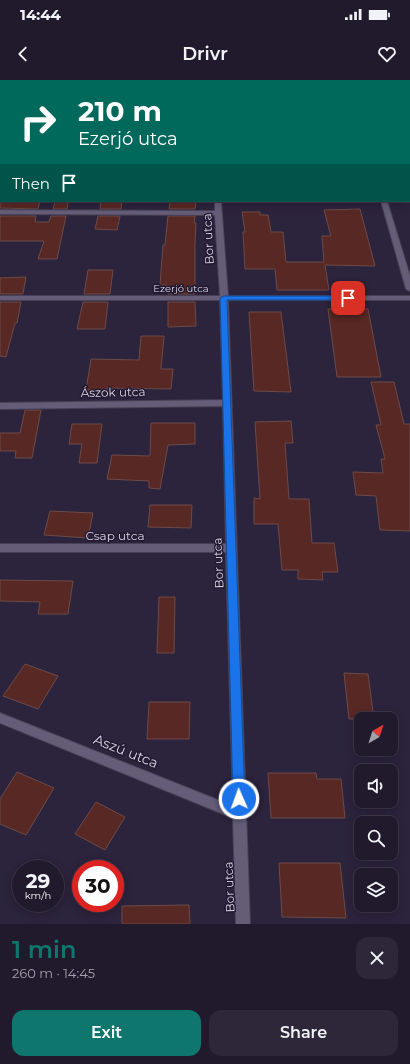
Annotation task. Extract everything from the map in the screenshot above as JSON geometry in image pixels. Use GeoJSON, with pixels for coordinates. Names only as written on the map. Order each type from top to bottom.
{"type":"FeatureCollection","features":[{"type":"Feature","properties":{"kind":"street","name":"Bor utca"},"geometry":{"type":"LineString","coordinates":[[218,202],[224,298],[230,548],[244,924]]}},
{"type":"Feature","properties":{"kind":"street"},"geometry":{"type":"LineString","coordinates":[[384,202],[410,289]]}},
{"type":"Feature","properties":{"kind":"street"},"geometry":{"type":"LineString","coordinates":[[0,212],[219,213]]}},
{"type":"Feature","properties":{"kind":"street","name":"Ezerjó utca"},"geometry":{"type":"LineString","coordinates":[[0,298],[410,298]]}},
{"type":"Feature","properties":{"kind":"street","name":"Ászok utca"},"geometry":{"type":"LineString","coordinates":[[0,406],[227,403]]}},
{"type":"Feature","properties":{"kind":"street","name":"Csap utca"},"geometry":{"type":"LineString","coordinates":[[0,548],[230,548]]}},
{"type":"Feature","properties":{"kind":"street","name":"Aszú utca"},"geometry":{"type":"LineString","coordinates":[[0,718],[240,815]]}},
{"type":"Feature","properties":{"kind":"building"},"geometry":{"type":"Polygon","coordinates":[[[0,202],[40,202],[38,209],[0,208],[0,202]]]}},
{"type":"Feature","properties":{"kind":"building"},"geometry":{"type":"Polygon","coordinates":[[[55,202],[68,203],[67,209],[53,209],[55,202]]]}},
{"type":"Feature","properties":{"kind":"building"},"geometry":{"type":"Polygon","coordinates":[[[101,202],[122,202],[121,209],[100,209],[101,202]]]}},
{"type":"Feature","properties":{"kind":"building"},"geometry":{"type":"Polygon","coordinates":[[[170,202],[196,202],[195,209],[169,209],[170,202]]]}},
{"type":"Feature","properties":{"kind":"building"},"geometry":{"type":"Polygon","coordinates":[[[360,209],[375,266],[325,265],[329,290],[277,290],[275,269],[245,269],[243,232],[245,232],[242,212],[260,212],[260,215],[268,215],[271,232],[283,232],[286,262],[324,262],[322,236],[331,236],[324,210],[360,209]]]}},
{"type":"Feature","properties":{"kind":"building"},"geometry":{"type":"Polygon","coordinates":[[[0,216],[36,216],[35,222],[49,222],[51,216],[66,216],[57,259],[38,259],[44,241],[0,241],[0,216]]]}},
{"type":"Feature","properties":{"kind":"building"},"geometry":{"type":"Polygon","coordinates":[[[98,216],[120,216],[117,230],[95,229],[98,216]]]}},
{"type":"Feature","properties":{"kind":"building"},"geometry":{"type":"Polygon","coordinates":[[[168,216],[195,216],[195,294],[168,294],[167,285],[160,285],[163,245],[165,245],[168,216]]]}},
{"type":"Feature","properties":{"kind":"building"},"geometry":{"type":"Polygon","coordinates":[[[88,270],[113,270],[110,294],[84,294],[88,270]]]}},
{"type":"Feature","properties":{"kind":"building"},"geometry":{"type":"Polygon","coordinates":[[[26,277],[23,294],[0,294],[0,278],[26,277]]]}},
{"type":"Feature","properties":{"kind":"building"},"geometry":{"type":"Polygon","coordinates":[[[0,302],[21,302],[17,323],[15,323],[6,357],[0,356],[0,302]]]}},
{"type":"Feature","properties":{"kind":"building"},"geometry":{"type":"Polygon","coordinates":[[[83,302],[108,302],[105,329],[77,329],[83,302]]]}},
{"type":"Feature","properties":{"kind":"building"},"geometry":{"type":"Polygon","coordinates":[[[168,302],[195,302],[196,326],[168,327],[168,302]]]}},
{"type":"Feature","properties":{"kind":"building"},"geometry":{"type":"Polygon","coordinates":[[[328,309],[368,309],[381,377],[337,377],[328,309]]]}},
{"type":"Feature","properties":{"kind":"building"},"geometry":{"type":"Polygon","coordinates":[[[249,312],[281,312],[291,392],[254,391],[249,312]]]}},
{"type":"Feature","properties":{"kind":"building"},"geometry":{"type":"Polygon","coordinates":[[[141,336],[164,336],[161,369],[173,369],[171,389],[107,388],[107,390],[86,390],[91,359],[139,360],[141,336]]]}},
{"type":"Feature","properties":{"kind":"building"},"geometry":{"type":"Polygon","coordinates":[[[371,382],[394,382],[404,424],[410,424],[410,531],[380,530],[376,496],[356,495],[353,472],[383,473],[381,459],[385,459],[376,425],[381,425],[371,382]]]}},
{"type":"Feature","properties":{"kind":"building"},"geometry":{"type":"Polygon","coordinates":[[[25,410],[41,410],[32,458],[15,458],[16,451],[0,451],[0,433],[20,433],[25,410]]]}},
{"type":"Feature","properties":{"kind":"building"},"geometry":{"type":"Polygon","coordinates":[[[291,421],[293,443],[285,443],[289,499],[309,499],[312,543],[334,543],[338,572],[322,572],[323,580],[298,579],[298,570],[282,570],[278,524],[254,524],[254,498],[260,499],[255,422],[291,421]]]}},
{"type":"Feature","properties":{"kind":"building"},"geometry":{"type":"Polygon","coordinates":[[[151,423],[195,423],[195,444],[168,445],[160,489],[149,488],[149,481],[107,479],[112,455],[150,456],[151,423]]]}},
{"type":"Feature","properties":{"kind":"building"},"geometry":{"type":"Polygon","coordinates":[[[72,424],[102,424],[97,463],[79,463],[82,444],[69,444],[72,424]]]}},
{"type":"Feature","properties":{"kind":"building"},"geometry":{"type":"Polygon","coordinates":[[[150,505],[192,505],[191,528],[148,527],[150,505]]]}},
{"type":"Feature","properties":{"kind":"building"},"geometry":{"type":"Polygon","coordinates":[[[50,511],[93,513],[88,538],[44,535],[50,511]]]}},
{"type":"Feature","properties":{"kind":"building"},"geometry":{"type":"Polygon","coordinates":[[[0,580],[73,581],[68,614],[38,614],[40,602],[0,601],[0,580]]]}},
{"type":"Feature","properties":{"kind":"building"},"geometry":{"type":"Polygon","coordinates":[[[159,597],[175,597],[174,653],[157,653],[159,597]]]}},
{"type":"Feature","properties":{"kind":"building"},"geometry":{"type":"Polygon","coordinates":[[[25,664],[58,676],[38,709],[3,696],[25,664]]]}},
{"type":"Feature","properties":{"kind":"building"},"geometry":{"type":"Polygon","coordinates":[[[344,673],[368,674],[373,712],[354,712],[354,719],[349,719],[344,673]]]}},
{"type":"Feature","properties":{"kind":"building"},"geometry":{"type":"Polygon","coordinates":[[[149,702],[190,702],[189,739],[147,739],[149,702]]]}},
{"type":"Feature","properties":{"kind":"building"},"geometry":{"type":"Polygon","coordinates":[[[17,772],[54,788],[26,835],[0,824],[0,799],[17,772]]]}},
{"type":"Feature","properties":{"kind":"building"},"geometry":{"type":"Polygon","coordinates":[[[268,773],[316,773],[317,779],[341,779],[345,818],[271,818],[268,773]]]}},
{"type":"Feature","properties":{"kind":"building"},"geometry":{"type":"Polygon","coordinates":[[[96,802],[125,817],[105,850],[75,834],[96,802]]]}},
{"type":"Feature","properties":{"kind":"building"},"geometry":{"type":"Polygon","coordinates":[[[279,863],[340,863],[346,918],[282,917],[279,863]]]}},
{"type":"Feature","properties":{"kind":"building"},"geometry":{"type":"Polygon","coordinates":[[[189,905],[190,924],[122,924],[122,912],[124,912],[124,906],[189,905]]]}},
{"type":"Feature","properties":{"kind":"route"},"geometry":{"type":"LineString","coordinates":[[239,799],[230,548],[224,298],[348,298]]}}]}
